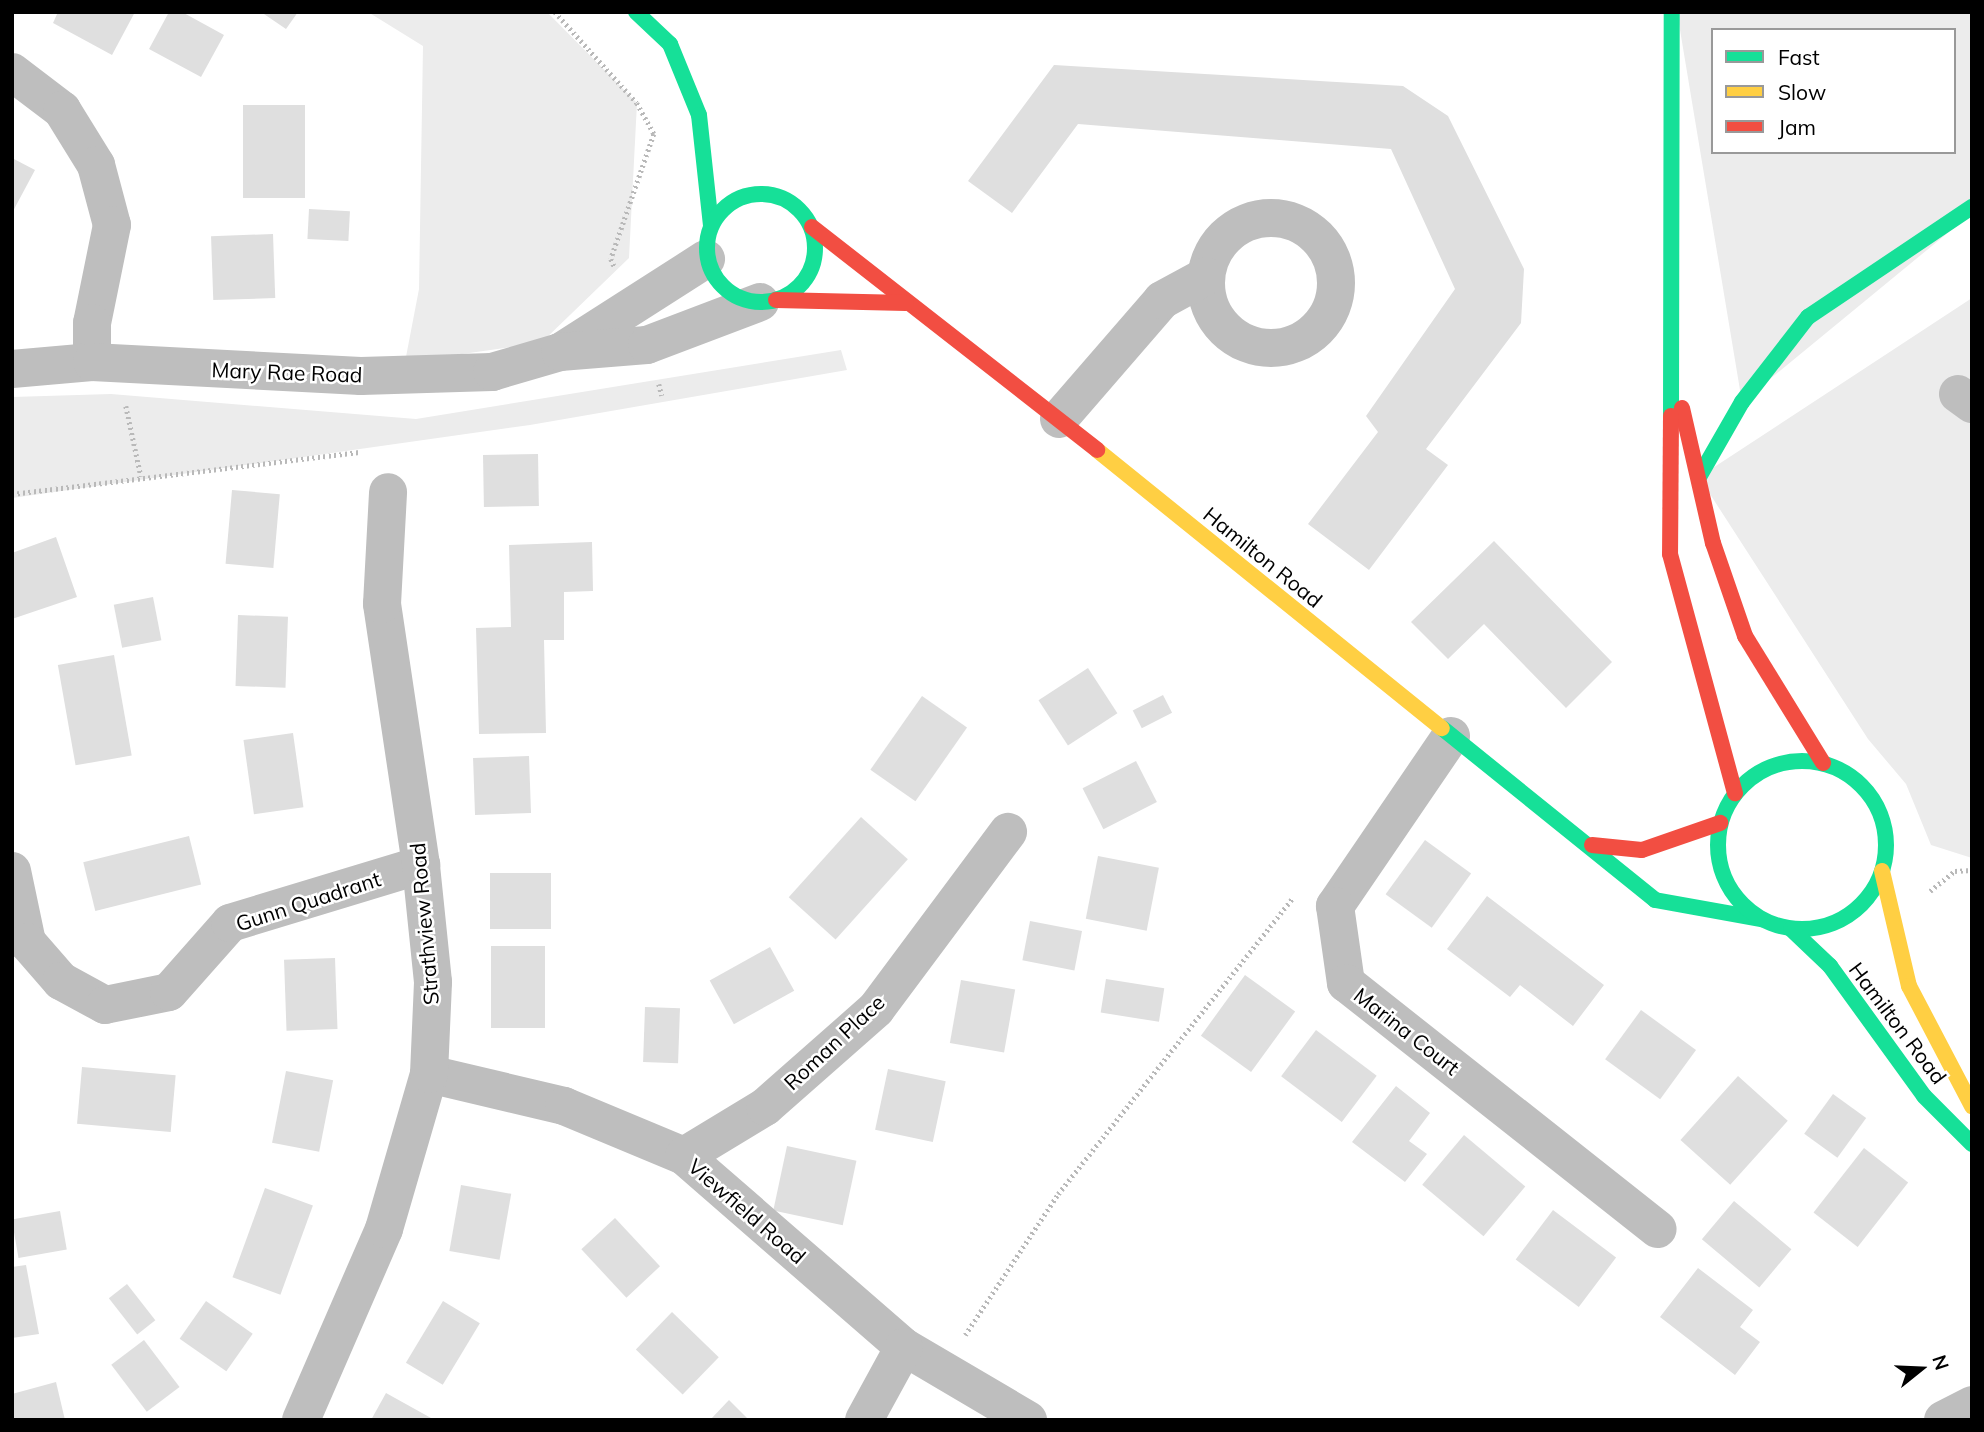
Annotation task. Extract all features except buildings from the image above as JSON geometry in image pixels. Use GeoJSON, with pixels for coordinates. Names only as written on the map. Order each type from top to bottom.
{"type":"FeatureCollection","features":[{"type":"Feature","properties":{"kind":"main road"},"geometry":{"type":"LineString","coordinates":[[636,12],[670,44],[699,115],[708,242],[728,291],[768,301],[906,303]]}},
{"type":"Feature","properties":{"kind":"main road"},"geometry":{"type":"LineString","coordinates":[[1672,12],[1673,376],[1666,466],[1670,554],[1700,680],[1735,793]]}},
{"type":"Feature","properties":{"kind":"main road"},"geometry":{"type":"LineString","coordinates":[[708,242],[721,210],[753,194],[788,200],[812,227],[813,263],[793,292],[768,301]]}},
{"type":"Feature","properties":{"kind":"main road"},"geometry":{"type":"LineString","coordinates":[[1699,477],[1742,402],[1808,317],[1972,207]]}},
{"type":"Feature","properties":{"kind":"main road","name":"Hamilton Road"},"geometry":{"type":"LineString","coordinates":[[812,227],[906,303],[1059,419],[1451,736],[1592,845],[1655,900],[1761,919]]}},
{"type":"Feature","properties":{"kind":"main road"},"geometry":{"type":"LineString","coordinates":[[1673,376],[1713,543],[1745,636],[1823,763],[1858,783],[1881,817],[1886,844],[1882,871],[1868,897],[1847,916],[1820,928],[1791,929],[1761,919],[1739,901],[1725,878],[1718,851],[1720,823],[1735,793],[1775,765],[1823,763]]}},
{"type":"Feature","properties":{"kind":"main road"},"geometry":{"type":"LineString","coordinates":[[1592,845],[1642,850],[1720,823]]}},
{"type":"Feature","properties":{"kind":"main road","name":"Hamilton Road"},"geometry":{"type":"LineString","coordinates":[[1882,871],[1909,986],[1972,1106]]}},
{"type":"Feature","properties":{"kind":"main road","name":"Hamilton Road"},"geometry":{"type":"LineString","coordinates":[[1791,929],[1829,966],[1924,1096],[1972,1143]]}},
{"type":"Feature","properties":{"kind":"street"},"geometry":{"type":"LineString","coordinates":[[12,72],[62,110],[96,165],[112,225],[92,323],[104,363]]}},
{"type":"Feature","properties":{"kind":"street","name":"Mary Rae Road"},"geometry":{"type":"LineString","coordinates":[[560,352],[708,242]]}},
{"type":"Feature","properties":{"kind":"street"},"geometry":{"type":"LineString","coordinates":[[1059,419],[1162,300],[1206,276]]}},
{"type":"Feature","properties":{"kind":"street","name":"Mary Rae Road"},"geometry":{"type":"LineString","coordinates":[[12,369],[104,363],[374,376],[492,372],[560,352],[647,345],[768,301]]}},
{"type":"Feature","properties":{"kind":"street","name":"Strathview Road"},"geometry":{"type":"LineString","coordinates":[[301,1420],[384,1228],[429,1074],[433,982],[421,865],[383,604],[388,492]]}},
{"type":"Feature","properties":{"kind":"street","name":"Marina Court"},"geometry":{"type":"LineString","coordinates":[[1451,736],[1335,906],[1346,983],[1658,1229]]}},
{"type":"Feature","properties":{"kind":"street","name":"Roman Place"},"geometry":{"type":"LineString","coordinates":[[684,1156],[765,1107],[876,1009],[1008,832]]}},
{"type":"Feature","properties":{"kind":"street","name":"Gunn Quadrant"},"geometry":{"type":"LineString","coordinates":[[12,871],[27,942],[61,981],[105,1005],[169,992],[230,923],[421,865]]}},
{"type":"Feature","properties":{"kind":"street","name":"Viewfield Road"},"geometry":{"type":"LineString","coordinates":[[429,1074],[564,1106],[684,1156],[904,1347],[1028,1420]]}},
{"type":"Feature","properties":{"kind":"street"},"geometry":{"type":"LineString","coordinates":[[864,1420],[904,1347]]}},
{"type":"Feature","properties":{"kind":"street"},"geometry":{"type":"LineString","coordinates":[[1943,1420],[1972,1405]]}},
{"type":"Feature","properties":{"kind":"path"},"geometry":{"type":"LineString","coordinates":[[555,12],[637,103],[654,134],[611,259]]}},
{"type":"Feature","properties":{"kind":"path"},"geometry":{"type":"LineString","coordinates":[[104,363],[141,476]]}},
{"type":"Feature","properties":{"kind":"path"},"geometry":{"type":"LineString","coordinates":[[12,494],[141,476],[359,452]]}},
{"type":"Feature","properties":{"kind":"path"},"geometry":{"type":"LineString","coordinates":[[941,1371],[1058,1194],[1296,892]]}},
{"type":"Feature","properties":{"kind":"shaded area"},"geometry":{"type":"Polygon","coordinates":[[[368,12],[547,12],[637,103],[629,258],[541,343],[405,362],[419,289],[423,46],[368,12]]]}},
{"type":"Feature","properties":{"kind":"shaded area"},"geometry":{"type":"Polygon","coordinates":[[[1677,12],[1972,12],[1972,213],[1742,402],[1677,12]]]}},
{"type":"Feature","properties":{"kind":"shaded area"},"geometry":{"type":"Polygon","coordinates":[[[1972,298],[1972,858],[1931,845],[1906,784],[1868,739],[1699,477],[1972,298]]]}},
{"type":"Feature","properties":{"kind":"shaded area"},"geometry":{"type":"Polygon","coordinates":[[[841,350],[847,370],[530,425],[12,498],[12,397],[111,394],[416,419],[841,350]]]}},
{"type":"Feature","properties":{"kind":"traffic: fast"},"geometry":{"type":"LineString","coordinates":[[636,12],[670,44],[699,115],[711,225]]}},
{"type":"Feature","properties":{"kind":"traffic: fast"},"geometry":{"type":"LineString","coordinates":[[1671,416],[1672,12]]}},
{"type":"Feature","properties":{"kind":"traffic: fast"},"geometry":{"type":"LineString","coordinates":[[761,194],[782,198],[799,210],[811,227],[815,248],[811,269],[799,286],[782,298],[761,302],[740,298],[723,286],[711,269],[707,248],[711,227],[723,210],[740,198],[761,194]]}},
{"type":"Feature","properties":{"kind":"traffic: fast"},"geometry":{"type":"LineString","coordinates":[[1699,477],[1742,402],[1808,317],[1972,207]]}},
{"type":"Feature","properties":{"kind":"traffic: fast"},"geometry":{"type":"LineString","coordinates":[[1442,728],[1655,900],[1761,919]]}},
{"type":"Feature","properties":{"kind":"traffic: fast"},"geometry":{"type":"LineString","coordinates":[[1802,761],[1834,768],[1861,786],[1879,813],[1886,845],[1879,877],[1861,904],[1834,922],[1802,929],[1770,922],[1743,904],[1725,877],[1718,845],[1725,813],[1743,786],[1770,768],[1802,761]]}},
{"type":"Feature","properties":{"kind":"traffic: fast"},"geometry":{"type":"LineString","coordinates":[[1791,929],[1830,966],[1924,1096],[1972,1144]]}},
{"type":"Feature","properties":{"kind":"traffic: slow"},"geometry":{"type":"LineString","coordinates":[[1097,450],[1442,728]]}},
{"type":"Feature","properties":{"kind":"traffic: slow"},"geometry":{"type":"LineString","coordinates":[[1882,871],[1909,986],[1972,1106]]}},
{"type":"Feature","properties":{"kind":"traffic: jam"},"geometry":{"type":"LineString","coordinates":[[812,227],[1097,450]]}},
{"type":"Feature","properties":{"kind":"traffic: jam"},"geometry":{"type":"LineString","coordinates":[[776,300],[906,303]]}},
{"type":"Feature","properties":{"kind":"traffic: jam"},"geometry":{"type":"LineString","coordinates":[[1682,408],[1713,543],[1745,636],[1823,763]]}},
{"type":"Feature","properties":{"kind":"traffic: jam"},"geometry":{"type":"LineString","coordinates":[[1671,416],[1670,554],[1735,793]]}},
{"type":"Feature","properties":{"kind":"traffic: jam"},"geometry":{"type":"LineString","coordinates":[[1592,845],[1642,850],[1720,823]]}}]}
